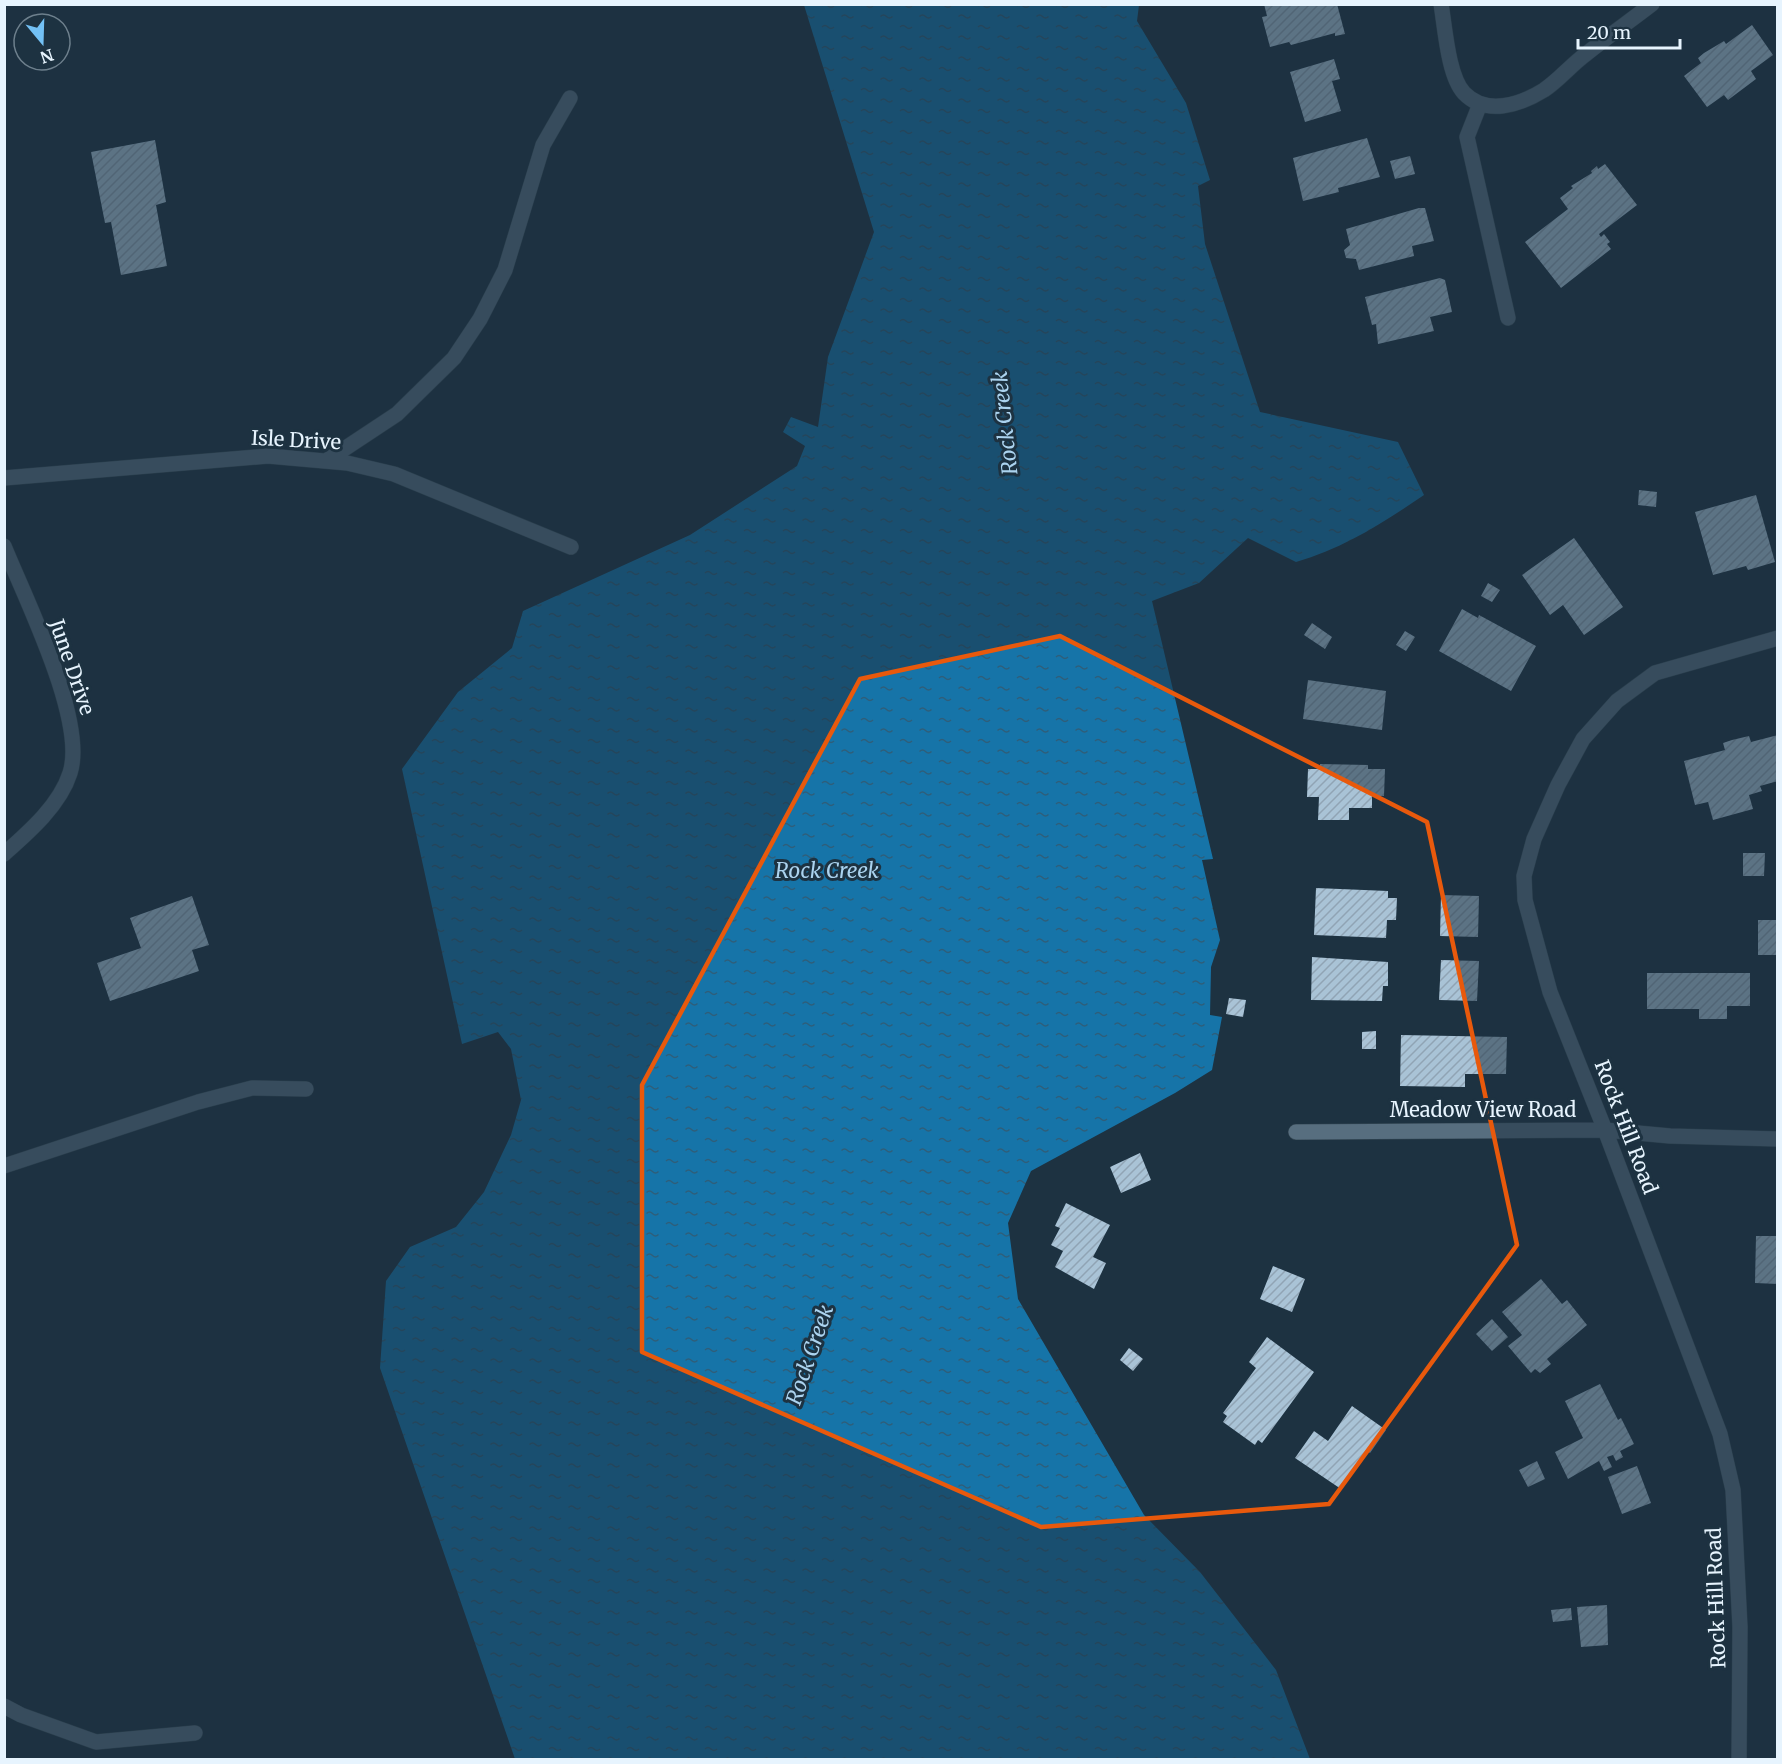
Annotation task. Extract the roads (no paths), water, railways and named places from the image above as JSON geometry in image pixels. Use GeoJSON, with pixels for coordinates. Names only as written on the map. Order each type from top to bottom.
{"type":"FeatureCollection","features":[{"type":"Feature","properties":{"kind":"street"},"geometry":{"type":"LineString","coordinates":[[1440,4],[1452,67],[1463,92],[1480,104],[1497,108],[1545,90],[1584,55],[1653,4]]}},
{"type":"Feature","properties":{"kind":"street"},"geometry":{"type":"LineString","coordinates":[[326,461],[397,414],[454,358],[480,319],[505,270],[543,144],[570,98]]}},
{"type":"Feature","properties":{"kind":"street"},"geometry":{"type":"LineString","coordinates":[[1480,104],[1467,137],[1508,318]]}},
{"type":"Feature","properties":{"kind":"street","name":"Isle Drive"},"geometry":{"type":"LineString","coordinates":[[4,478],[268,456],[347,463],[394,474],[571,547]]}},
{"type":"Feature","properties":{"kind":"street","name":"June Drive"},"geometry":{"type":"LineString","coordinates":[[4,546],[65,698],[73,734],[70,772],[50,808],[4,855]]}},
{"type":"Feature","properties":{"kind":"street","name":"Rock Hill Road"},"geometry":{"type":"LineString","coordinates":[[1739,1760],[1740,1627],[1733,1490],[1720,1434],[1550,992],[1524,900],[1524,876],[1534,839],[1558,785],[1583,739],[1617,701],[1655,673],[1778,638]]}},
{"type":"Feature","properties":{"kind":"street"},"geometry":{"type":"LineString","coordinates":[[4,1166],[198,1102],[252,1088],[306,1089]]}},
{"type":"Feature","properties":{"kind":"street","name":"Meadow View Road"},"geometry":{"type":"LineString","coordinates":[[1296,1132],[1605,1130],[1670,1136],[1778,1139]]}},
{"type":"Feature","properties":{"kind":"street"},"geometry":{"type":"LineString","coordinates":[[4,1706],[21,1715],[96,1742],[195,1733]]}},
{"type":"Feature","properties":{"kind":"water","name":"Rock Creek"},"geometry":{"type":"Polygon","coordinates":[[[804,5],[1139,5],[1137,21],[1186,103],[1210,180],[1198,186],[1205,244],[1260,412],[1398,442],[1424,495],[1363,534],[1330,550],[1296,562],[1248,538],[1199,583],[1152,601],[1213,859],[1202,860],[1220,940],[1211,967],[1210,1015],[1222,1017],[1212,1070],[1175,1093],[1031,1171],[1008,1223],[1018,1299],[1144,1515],[1200,1572],[1276,1670],[1310,1759],[515,1759],[380,1368],[386,1281],[410,1247],[456,1227],[484,1192],[511,1135],[521,1100],[511,1049],[498,1032],[462,1044],[402,769],[458,692],[512,648],[523,611],[690,535],[797,466],[805,446],[783,432],[791,417],[818,427],[828,357],[874,232],[804,5]]]}}]}
